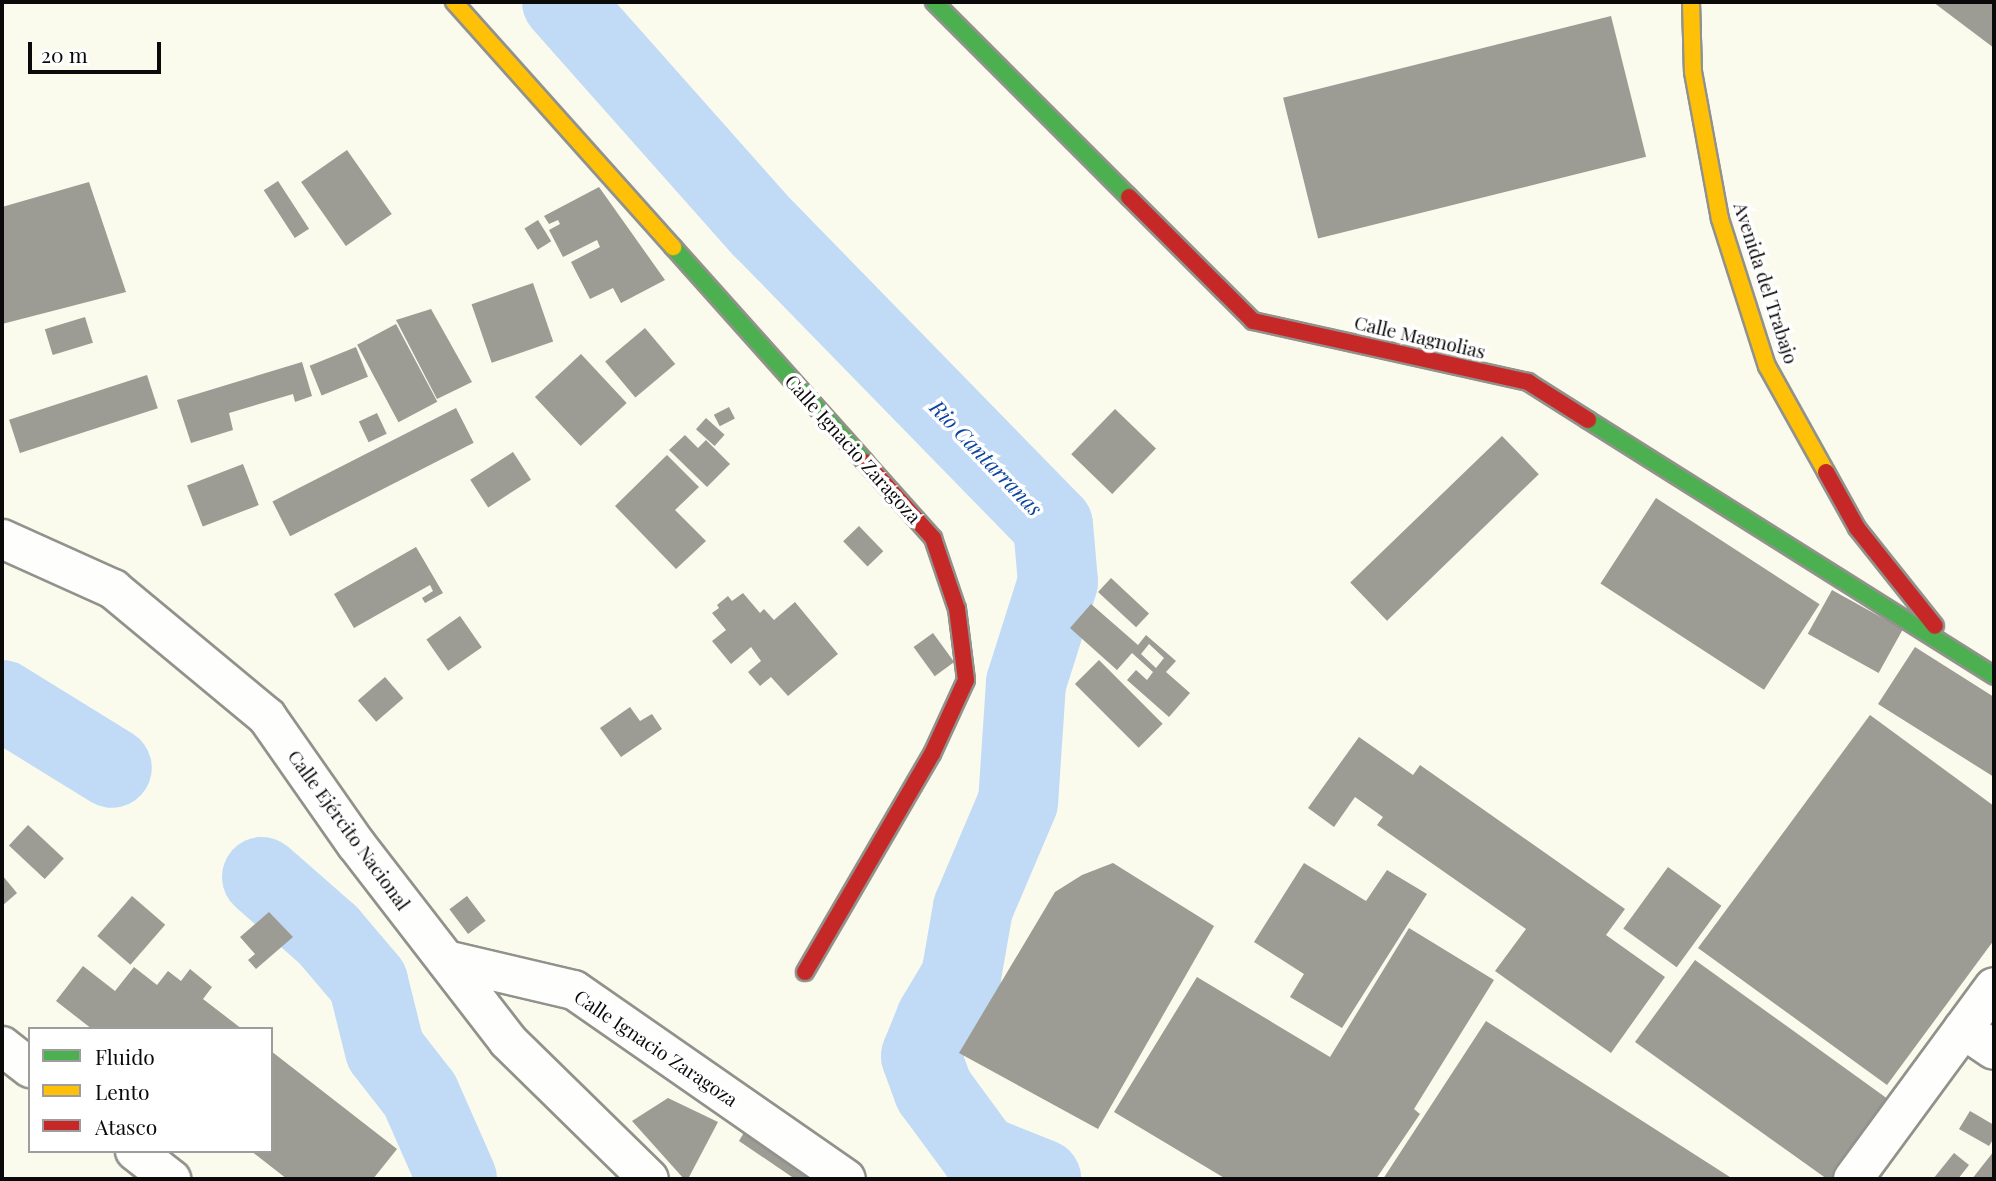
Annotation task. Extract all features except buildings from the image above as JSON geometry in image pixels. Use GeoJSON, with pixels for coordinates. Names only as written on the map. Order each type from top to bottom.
{"type":"FeatureCollection","features":[{"type":"Feature","properties":{"kind":"street","name":"Calle Ignacio Zaragoza"},"geometry":{"type":"LineString","coordinates":[[454,2],[933,538],[957,609],[966,680],[932,754],[806,972]]}},
{"type":"Feature","properties":{"kind":"street","name":"Calle Magnolias"},"geometry":{"type":"LineString","coordinates":[[934,2],[1253,321],[1528,382],[1994,676]]}},
{"type":"Feature","properties":{"kind":"street","name":"Avenida del Trabajo"},"geometry":{"type":"LineString","coordinates":[[1691,2],[1693,72],[1720,219],[1767,366],[1857,528],[1954,650]]}},
{"type":"Feature","properties":{"kind":"street","name":"Calle Ejército Nacional"},"geometry":{"type":"LineString","coordinates":[[2,539],[113,589],[267,718],[356,844],[508,1041],[649,1179]]}},
{"type":"Feature","properties":{"kind":"street","name":"Calle Ignacio Zaragoza"},"geometry":{"type":"LineString","coordinates":[[446,960],[574,990],[846,1179]]}},
{"type":"Feature","properties":{"kind":"street"},"geometry":{"type":"LineString","coordinates":[[1853,1179],[1994,987]]}},
{"type":"Feature","properties":{"kind":"street"},"geometry":{"type":"LineString","coordinates":[[1964,1029],[1994,1050]]}},
{"type":"Feature","properties":{"kind":"street"},"geometry":{"type":"LineString","coordinates":[[2,1046],[28,1066]]}},
{"type":"Feature","properties":{"kind":"street"},"geometry":{"type":"LineString","coordinates":[[138,1153],[171,1179]]}},
{"type":"Feature","properties":{"kind":"waterway","name":"Rio Cantarranas"},"geometry":{"type":"LineString","coordinates":[[562,2],[763,228],[1053,525],[1058,582],[1026,683],[1018,802],[973,908],[961,977],[936,1019],[921,1056],[934,1091],[981,1155],[1041,1179]]}},
{"type":"Feature","properties":{"kind":"waterway","name":"Rio Cantarranas"},"geometry":{"type":"LineString","coordinates":[[2,700],[112,768]]}},
{"type":"Feature","properties":{"kind":"waterway","name":"Rio Cantarranas"},"geometry":{"type":"LineString","coordinates":[[262,877],[328,935],[368,982],[385,1050],[420,1095],[457,1179]]}},
{"type":"Feature","properties":{"kind":"traffic: fast"},"geometry":{"type":"LineString","coordinates":[[934,2],[1129,197]]}},
{"type":"Feature","properties":{"kind":"traffic: fast"},"geometry":{"type":"LineString","coordinates":[[673,247],[865,462]]}},
{"type":"Feature","properties":{"kind":"traffic: fast"},"geometry":{"type":"LineString","coordinates":[[1588,420],[1994,676]]}},
{"type":"Feature","properties":{"kind":"traffic: slow"},"geometry":{"type":"LineString","coordinates":[[454,2],[673,247]]}},
{"type":"Feature","properties":{"kind":"traffic: slow"},"geometry":{"type":"LineString","coordinates":[[1691,2],[1693,72],[1720,219],[1767,366],[1826,472]]}},
{"type":"Feature","properties":{"kind":"traffic: jam"},"geometry":{"type":"LineString","coordinates":[[1129,197],[1253,321],[1528,382],[1588,420]]}},
{"type":"Feature","properties":{"kind":"traffic: jam"},"geometry":{"type":"LineString","coordinates":[[805,972],[932,754],[966,680],[957,609],[933,538],[865,462]]}},
{"type":"Feature","properties":{"kind":"traffic: jam"},"geometry":{"type":"LineString","coordinates":[[1826,472],[1857,528],[1935,626]]}}]}
